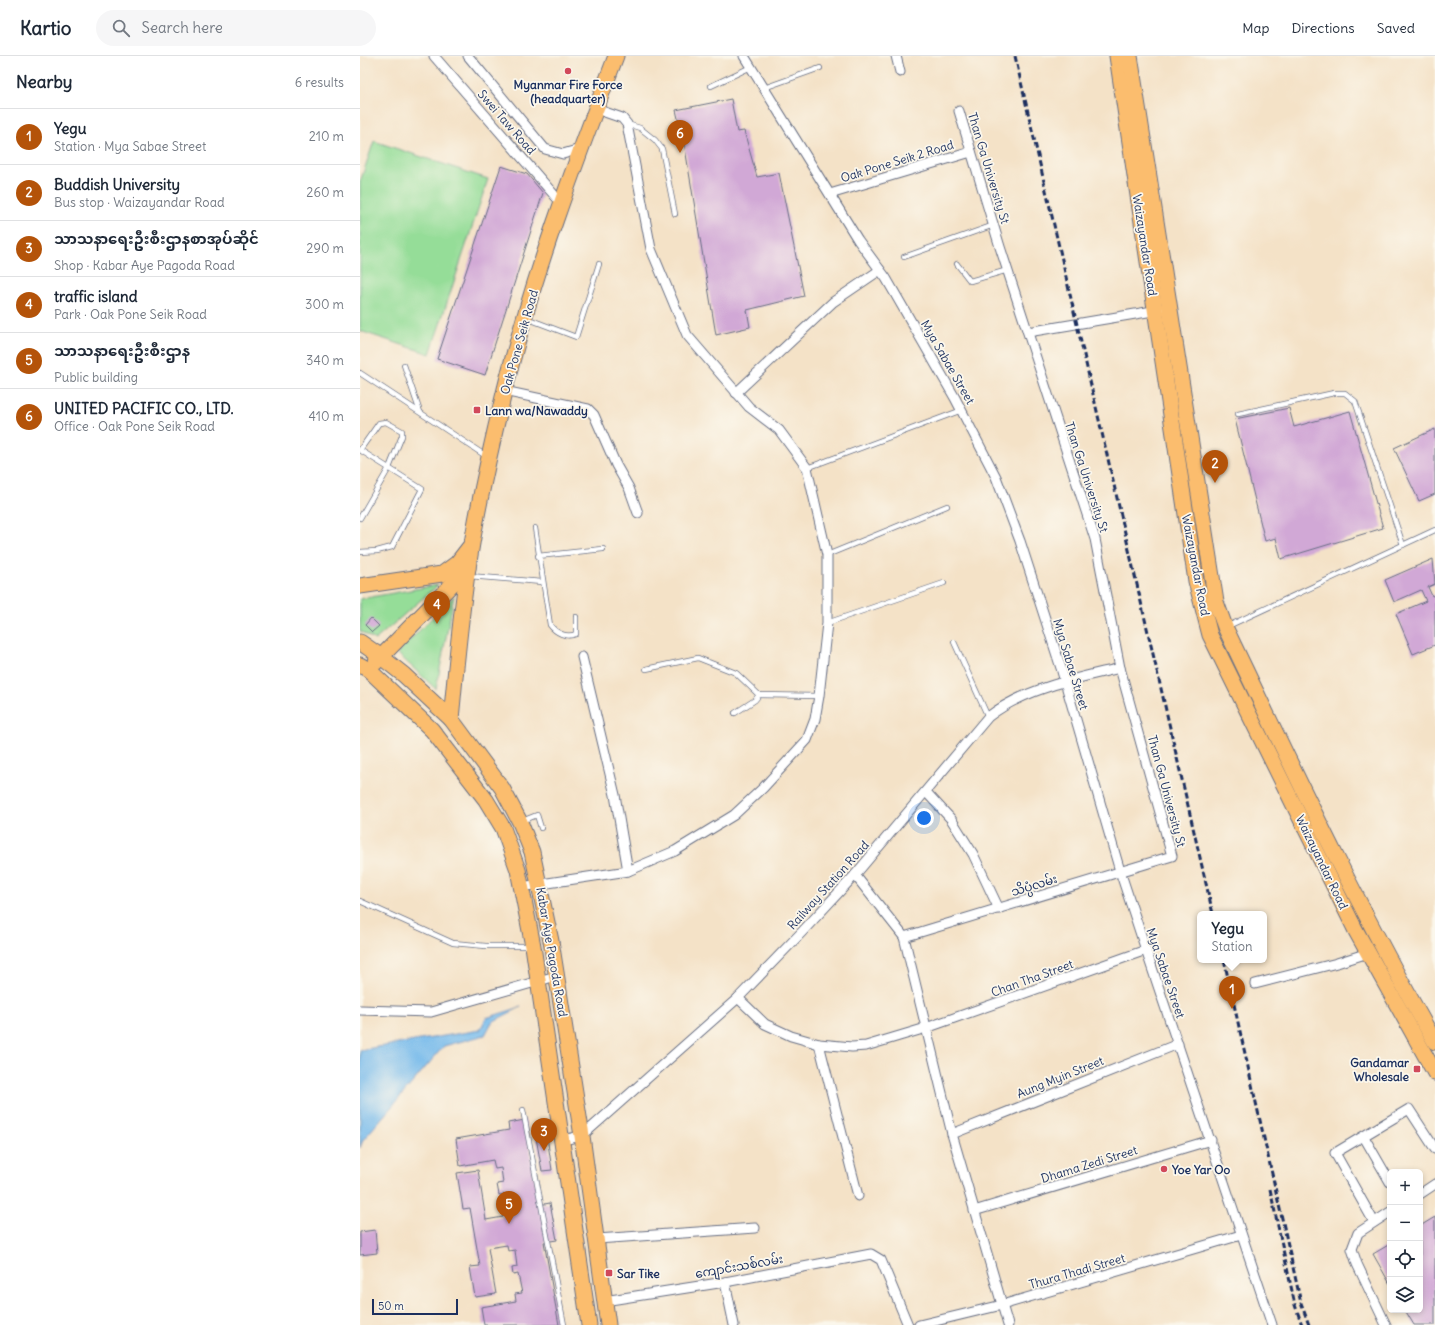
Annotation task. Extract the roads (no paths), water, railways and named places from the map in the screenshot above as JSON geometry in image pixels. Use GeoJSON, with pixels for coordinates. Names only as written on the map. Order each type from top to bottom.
{"type":"FeatureCollection","features":[{"type":"Feature","properties":{"kind":"main road","name":"Oak Pone Seik Road"},"geometry":{"type":"LineString","coordinates":[[451,719],[467,572],[489,458],[504,391],[525,318],[580,149],[616,56]]}},
{"type":"Feature","properties":{"kind":"main road","name":"Waizayandar Road"},"geometry":{"type":"LineString","coordinates":[[1117,56],[1216,602],[1225,627],[1348,881],[1398,978],[1435,1042]]}},
{"type":"Feature","properties":{"kind":"main road","name":"Waizayandar Road"},"geometry":{"type":"LineString","coordinates":[[1130,56],[1196,581],[1210,635],[1368,953],[1435,1073]]}},
{"type":"Feature","properties":{"kind":"main road"},"geometry":{"type":"LineString","coordinates":[[360,586],[442,574],[457,563],[473,543]]}},
{"type":"Feature","properties":{"kind":"main road"},"geometry":{"type":"LineString","coordinates":[[365,668],[380,656],[467,572]]}},
{"type":"Feature","properties":{"kind":"main road","name":"Kabar Aye Pagoda Road"},"geometry":{"type":"LineString","coordinates":[[360,642],[380,656],[451,719],[502,788],[520,822],[532,852],[540,885],[582,1136],[597,1239],[606,1325]]}},
{"type":"Feature","properties":{"kind":"main road","name":"Kabar Aye Pagoda Road"},"geometry":{"type":"LineString","coordinates":[[365,668],[432,730],[486,800],[503,828],[518,870],[538,980],[589,1325]]}},
{"type":"Feature","properties":{"kind":"street","name":"Swei Taw Road"},"geometry":{"type":"LineString","coordinates":[[434,56],[562,204]]}},
{"type":"Feature","properties":{"kind":"street","name":"Swei Taw Road"},"geometry":{"type":"LineString","coordinates":[[468,56],[545,149],[563,154],[580,149]]}},
{"type":"Feature","properties":{"kind":"street","name":"Mya Sabae Street"},"geometry":{"type":"LineString","coordinates":[[744,56],[858,240],[880,270],[962,410],[990,462],[1015,527],[1064,682],[1120,871],[1272,1325]]}},
{"type":"Feature","properties":{"kind":"street"},"geometry":{"type":"LineString","coordinates":[[896,56],[900,72]]}},
{"type":"Feature","properties":{"kind":"street"},"geometry":{"type":"LineString","coordinates":[[521,887],[628,871],[675,851],[740,810],[763,788],[807,740],[815,719],[819,696],[827,624],[827,555],[807,468],[779,430],[749,407],[687,336],[651,249],[627,124],[622,118],[596,109]]}},
{"type":"Feature","properties":{"kind":"street","name":"Than Ga University St"},"geometry":{"type":"LineString","coordinates":[[959,111],[1008,270],[1095,539],[1120,668],[1172,856]]}},
{"type":"Feature","properties":{"kind":"street","name":"Oak Pone Seik 2 Road"},"geometry":{"type":"LineString","coordinates":[[830,194],[971,152]]}},
{"type":"Feature","properties":{"kind":"street"},"geometry":{"type":"LineString","coordinates":[[736,392],[833,302],[880,270]]}},
{"type":"Feature","properties":{"kind":"street"},"geometry":{"type":"LineString","coordinates":[[1028,332],[1162,310]]}},
{"type":"Feature","properties":{"kind":"street"},"geometry":{"type":"LineString","coordinates":[[504,391],[588,409],[594,415],[616,465],[629,488],[638,513]]}},
{"type":"Feature","properties":{"kind":"street"},"geometry":{"type":"LineString","coordinates":[[582,657],[615,795],[628,871]]}},
{"type":"Feature","properties":{"kind":"street","name":"Railway Station Road"},"geometry":{"type":"LineString","coordinates":[[582,1136],[738,998],[855,875],[988,717],[1001,707],[1022,696],[1064,682],[1120,668]]}},
{"type":"Feature","properties":{"kind":"street"},"geometry":{"type":"LineString","coordinates":[[926,792],[951,819],[973,854],[999,909]]}},
{"type":"Feature","properties":{"kind":"street","name":"သိပ္ပံလမ်း"},"geometry":{"type":"LineString","coordinates":[[904,937],[1172,856]]}},
{"type":"Feature","properties":{"kind":"street"},"geometry":{"type":"LineString","coordinates":[[855,875],[904,937],[952,1134],[1008,1325]]}},
{"type":"Feature","properties":{"kind":"street","name":"Chan Tha Street"},"geometry":{"type":"LineString","coordinates":[[738,998],[765,1024],[790,1036],[819,1044],[852,1047],[866,1046],[926,1028],[1146,950]]}},
{"type":"Feature","properties":{"kind":"street"},"geometry":{"type":"LineString","coordinates":[[1256,984],[1337,963],[1368,953]]}},
{"type":"Feature","properties":{"kind":"street"},"geometry":{"type":"LineString","coordinates":[[360,1010],[430,1012],[556,976]]}},
{"type":"Feature","properties":{"kind":"street"},"geometry":{"type":"LineString","coordinates":[[819,1044],[858,1196]]}},
{"type":"Feature","properties":{"kind":"street","name":"Aung Myin Street"},"geometry":{"type":"LineString","coordinates":[[952,1134],[1178,1044]]}},
{"type":"Feature","properties":{"kind":"street"},"geometry":{"type":"LineString","coordinates":[[1374,1222],[1335,1154],[1409,1109],[1435,1149]]}},
{"type":"Feature","properties":{"kind":"street"},"geometry":{"type":"LineString","coordinates":[[562,1140],[582,1136]]}},
{"type":"Feature","properties":{"kind":"street"},"geometry":{"type":"LineString","coordinates":[[1364,1137],[1387,1177]]}},
{"type":"Feature","properties":{"kind":"street","name":"Dhama Zedi Street"},"geometry":{"type":"LineString","coordinates":[[974,1211],[1211,1140]]}},
{"type":"Feature","properties":{"kind":"street"},"geometry":{"type":"LineString","coordinates":[[1423,1192],[1435,1184]]}},
{"type":"Feature","properties":{"kind":"street"},"geometry":{"type":"LineString","coordinates":[[1386,1325],[1357,1264],[1352,1249],[1358,1233],[1387,1214]]}},
{"type":"Feature","properties":{"kind":"street"},"geometry":{"type":"LineString","coordinates":[[597,1239],[755,1228]]}},
{"type":"Feature","properties":{"kind":"street","name":"Thura Thadi Street"},"geometry":{"type":"LineString","coordinates":[[919,1325],[1002,1305],[1241,1235]]}},
{"type":"Feature","properties":{"kind":"street","name":"ကျောင်းသစ်လမ်း"},"geometry":{"type":"LineString","coordinates":[[604,1301],[725,1282],[871,1254],[877,1256],[881,1260],[908,1325]]}},
{"type":"Feature","properties":{"kind":"street"},"geometry":{"type":"LineString","coordinates":[[725,1282],[734,1325]]}},
{"type":"Feature","properties":{"kind":"lane"},"geometry":{"type":"LineString","coordinates":[[711,86],[751,67]]}},
{"type":"Feature","properties":{"kind":"lane"},"geometry":{"type":"LineString","coordinates":[[764,88],[820,68]]}},
{"type":"Feature","properties":{"kind":"lane"},"geometry":{"type":"LineString","coordinates":[[627,124],[640,128],[656,140],[662,149],[675,214]]}},
{"type":"Feature","properties":{"kind":"lane"},"geometry":{"type":"LineString","coordinates":[[904,257],[994,225]]}},
{"type":"Feature","properties":{"kind":"lane"},"geometry":{"type":"LineString","coordinates":[[525,318],[576,337],[599,264]]}},
{"type":"Feature","properties":{"kind":"lane"},"geometry":{"type":"LineString","coordinates":[[957,264],[970,281],[1008,270]]}},
{"type":"Feature","properties":{"kind":"lane"},"geometry":{"type":"LineString","coordinates":[[404,365],[420,412]]}},
{"type":"Feature","properties":{"kind":"lane"},"geometry":{"type":"LineString","coordinates":[[360,373],[489,458]]}},
{"type":"Feature","properties":{"kind":"lane"},"geometry":{"type":"LineString","coordinates":[[1238,414],[1334,393],[1345,393],[1350,396],[1355,401],[1364,424],[1403,545]]}},
{"type":"Feature","properties":{"kind":"lane"},"geometry":{"type":"LineString","coordinates":[[807,468],[962,410]]}},
{"type":"Feature","properties":{"kind":"lane"},"geometry":{"type":"LineString","coordinates":[[360,518],[389,468],[402,436],[402,432],[386,422],[379,423],[360,450],[389,468],[422,489],[392,546],[377,551],[360,552]]}},
{"type":"Feature","properties":{"kind":"lane"},"geometry":{"type":"LineString","coordinates":[[827,555],[947,506]]}},
{"type":"Feature","properties":{"kind":"lane"},"geometry":{"type":"LineString","coordinates":[[534,528],[550,625],[555,632],[569,636],[576,634],[576,617]]}},
{"type":"Feature","properties":{"kind":"lane"},"geometry":{"type":"LineString","coordinates":[[1225,627],[1435,530]]}},
{"type":"Feature","properties":{"kind":"lane"},"geometry":{"type":"LineString","coordinates":[[538,556],[603,549]]}},
{"type":"Feature","properties":{"kind":"lane"},"geometry":{"type":"LineString","coordinates":[[467,572],[542,582]]}},
{"type":"Feature","properties":{"kind":"lane"},"geometry":{"type":"LineString","coordinates":[[827,624],[944,583]]}},
{"type":"Feature","properties":{"kind":"lane"},"geometry":{"type":"LineString","coordinates":[[954,642],[988,717]]}},
{"type":"Feature","properties":{"kind":"lane"},"geometry":{"type":"LineString","coordinates":[[646,668],[698,658],[736,672],[759,695],[819,696]]}},
{"type":"Feature","properties":{"kind":"lane"},"geometry":{"type":"LineString","coordinates":[[735,713],[755,700],[759,695]]}},
{"type":"Feature","properties":{"kind":"lane"},"geometry":{"type":"LineString","coordinates":[[520,822],[537,815],[541,828]]}},
{"type":"Feature","properties":{"kind":"lane"},"geometry":{"type":"LineString","coordinates":[[360,901],[453,943],[486,946],[532,946]]}},
{"type":"Feature","properties":{"kind":"lane"},"geometry":{"type":"LineString","coordinates":[[523,1110],[564,1325]]}},
{"type":"Feature","properties":{"kind":"water"},"geometry":{"type":"Polygon","coordinates":[[[521,1007],[492,1022],[485,1035],[444,1046],[363,1140],[360,1148],[360,1050],[480,1030],[486,1018],[521,1007]]]}},
{"type":"Feature","properties":{"kind":"railway"},"geometry":{"type":"LineString","coordinates":[[1015,56],[1212,911]]}},
{"type":"Feature","properties":{"kind":"railway"},"geometry":{"type":"LineString","coordinates":[[1225,963],[1301,1303],[1309,1325]]}},
{"type":"Feature","properties":{"kind":"railway"},"geometry":{"type":"LineString","coordinates":[[1270,1189],[1295,1305],[1302,1325]]}},
{"type":"Feature","properties":{"kind":"place","name":"Myanmar Fire Force (headquarter)"},"geometry":{"type":"Point","coordinates":[568,71]}},
{"type":"Feature","properties":{"kind":"place","name":"UNITED PACIFIC CO., LTD."},"geometry":{"type":"Point","coordinates":[680,153]}},
{"type":"Feature","properties":{"kind":"place","name":"Lann wa/Nawaddy"},"geometry":{"type":"Point","coordinates":[477,410]}},
{"type":"Feature","properties":{"kind":"place","name":"Buddish University"},"geometry":{"type":"Point","coordinates":[1215,483]}},
{"type":"Feature","properties":{"kind":"place","name":"traffic island"},"geometry":{"type":"Point","coordinates":[437,624]}},
{"type":"Feature","properties":{"kind":"place","name":"Yegu"},"geometry":{"type":"Point","coordinates":[1232,1009]}},
{"type":"Feature","properties":{"kind":"place","name":"Gandamar Wholesale"},"geometry":{"type":"Point","coordinates":[1417,1069]}},
{"type":"Feature","properties":{"kind":"place","name":"သာသနာရေးဦးစီးဌာနစာအုပ်ဆိုင်"},"geometry":{"type":"Point","coordinates":[544,1151]}},
{"type":"Feature","properties":{"kind":"place","name":"Yoe Yar Oo"},"geometry":{"type":"Point","coordinates":[1164,1169]}},
{"type":"Feature","properties":{"kind":"place","name":"သာသနာရေးဦးစီးဌာန"},"geometry":{"type":"Point","coordinates":[509,1224]}},
{"type":"Feature","properties":{"kind":"place","name":"Sar Tike"},"geometry":{"type":"Point","coordinates":[609,1273]}}]}
